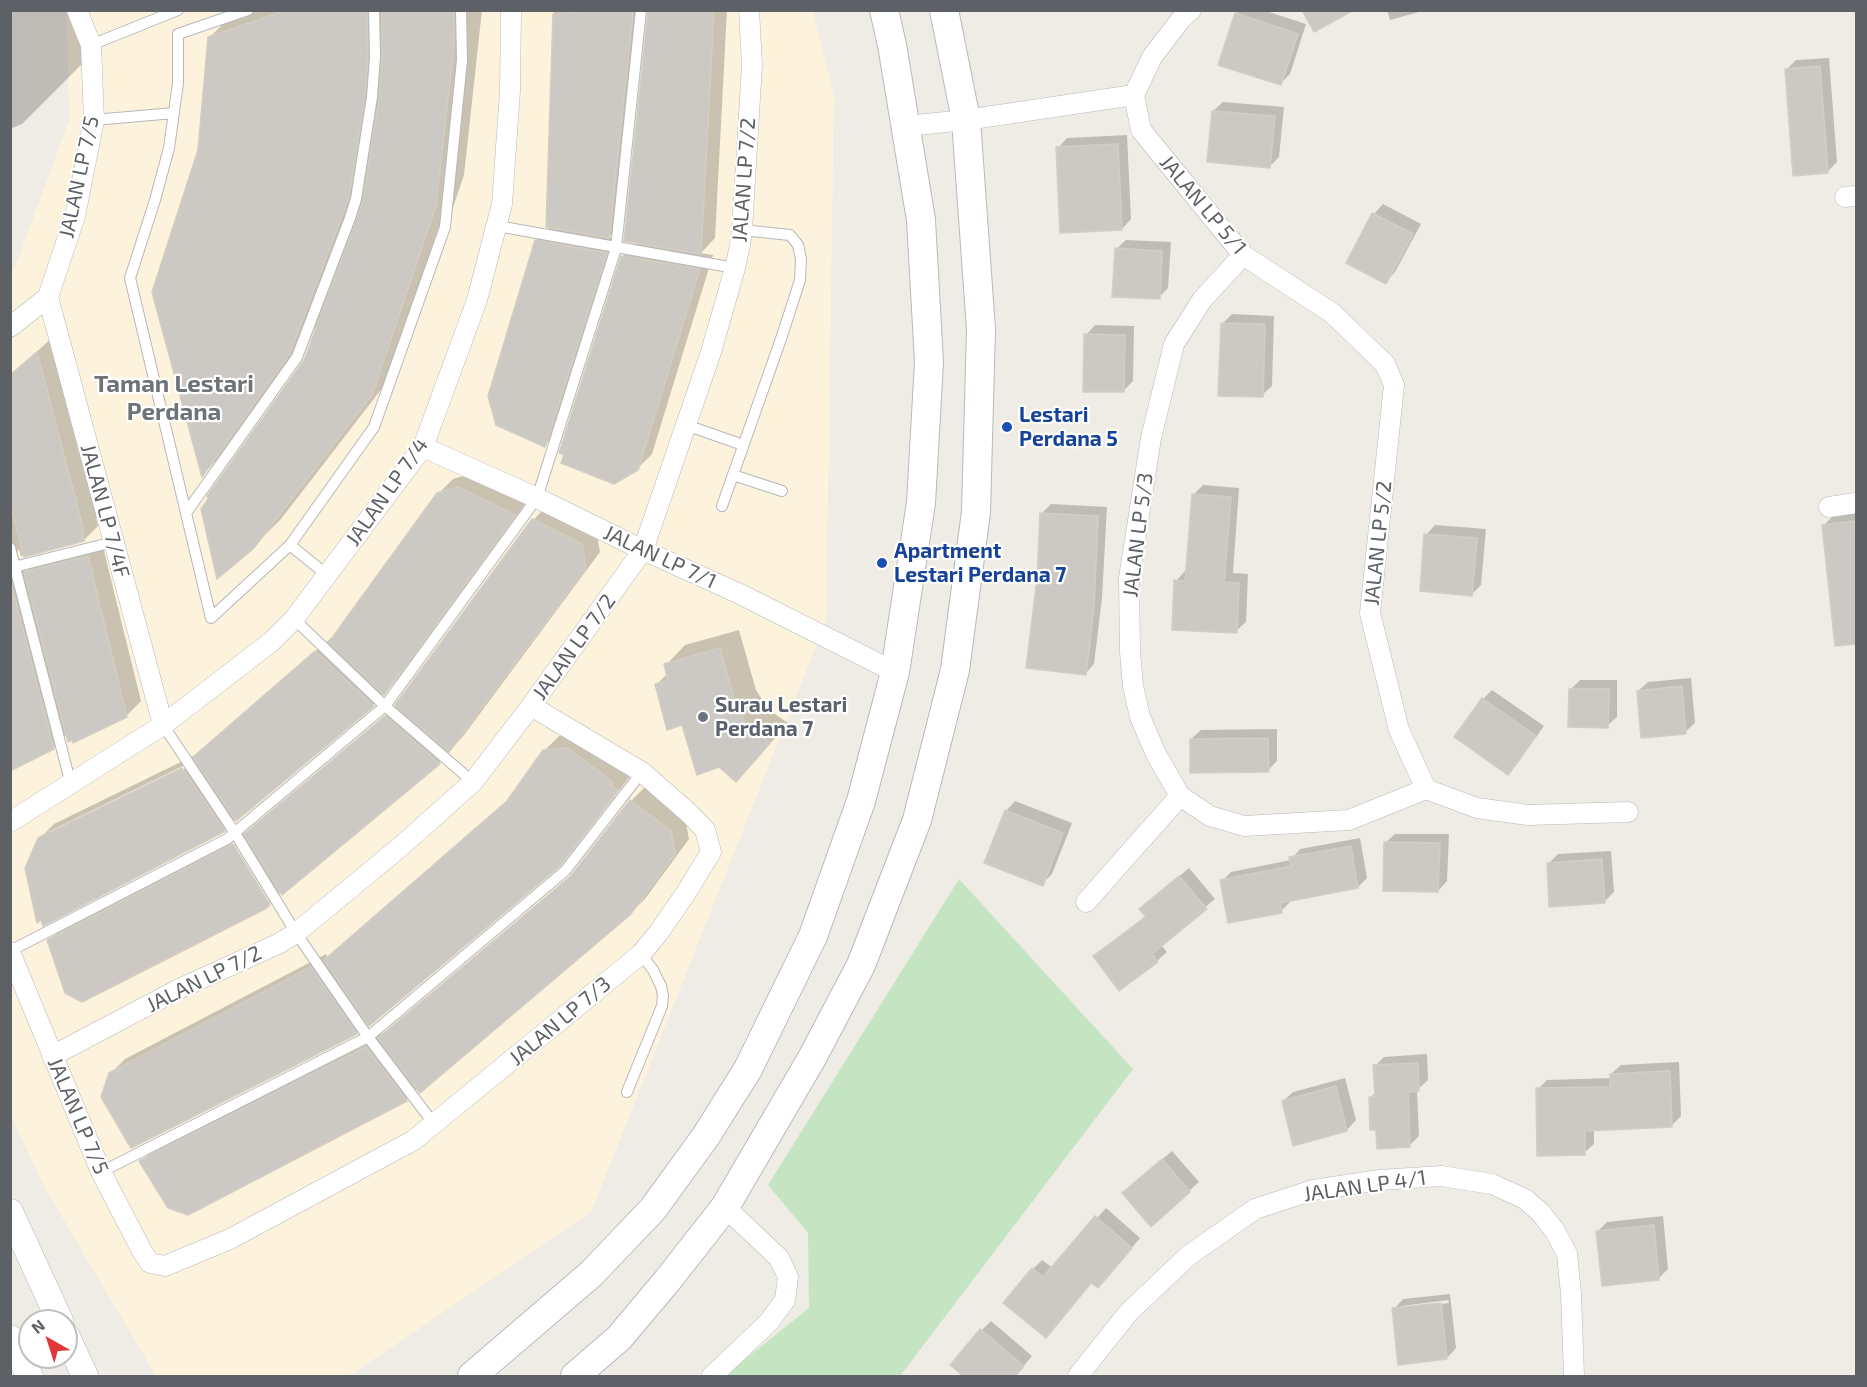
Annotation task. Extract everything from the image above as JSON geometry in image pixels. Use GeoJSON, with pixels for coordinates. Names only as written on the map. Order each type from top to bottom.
{"type":"FeatureCollection","features":[{"type":"Feature","properties":{"kind":"main road"},"geometry":{"type":"LineString","coordinates":[[472,1377],[591,1274],[653,1209],[706,1136],[747,1069],[813,936],[861,801],[895,672],[921,503],[929,362],[921,220],[892,45],[884,10]]}},
{"type":"Feature","properties":{"kind":"main road"},"geometry":{"type":"LineString","coordinates":[[575,1377],[619,1338],[668,1281],[725,1207],[812,1058],[861,965],[917,820],[955,670],[976,512],[981,329],[966,120],[944,10]]}},
{"type":"Feature","properties":{"kind":"street","name":"JALAN LP 7/5"},"geometry":{"type":"LineString","coordinates":[[48,297],[75,216],[94,120],[91,45],[77,10]]}},
{"type":"Feature","properties":{"kind":"street","name":"JALAN LP 7/4"},"geometry":{"type":"LineString","coordinates":[[10,822],[163,725],[270,642],[294,619],[423,447],[477,300],[502,204],[510,91],[511,10]]}},
{"type":"Feature","properties":{"kind":"street","name":"JALAN LP 7/2"},"geometry":{"type":"LineString","coordinates":[[52,1056],[179,989],[278,944],[296,933],[399,848],[473,782],[531,706],[643,550],[711,352],[735,268],[742,230],[752,65],[749,10]]}},
{"type":"Feature","properties":{"kind":"street"},"geometry":{"type":"LineString","coordinates":[[906,126],[966,120],[1134,95],[1152,57],[1182,18],[1191,10]]}},
{"type":"Feature","properties":{"kind":"street","name":"JALAN LP 5/1"},"geometry":{"type":"LineString","coordinates":[[1134,95],[1141,130],[1243,255],[1332,313]]}},
{"type":"Feature","properties":{"kind":"street","name":"JALAN LP 5/3"},"geometry":{"type":"LineString","coordinates":[[1180,796],[1156,754],[1140,717],[1133,686],[1130,652],[1129,578],[1151,438],[1174,344],[1203,300],[1243,255]]}},
{"type":"Feature","properties":{"kind":"street"},"geometry":{"type":"LineString","coordinates":[[10,327],[48,297]]}},
{"type":"Feature","properties":{"kind":"street","name":"JALAN LP 7/4F"},"geometry":{"type":"LineString","coordinates":[[48,297],[163,725]]}},
{"type":"Feature","properties":{"kind":"street","name":"JALAN LP 5/2"},"geometry":{"type":"LineString","coordinates":[[1332,313],[1385,364],[1394,385],[1370,613],[1399,730],[1426,789]]}},
{"type":"Feature","properties":{"kind":"street","name":"JALAN LP 7/1"},"geometry":{"type":"LineString","coordinates":[[423,447],[740,594],[895,672]]}},
{"type":"Feature","properties":{"kind":"street"},"geometry":{"type":"LineString","coordinates":[[1829,507],[1857,503]]}},
{"type":"Feature","properties":{"kind":"street","name":"JALAN LP 7/3"},"geometry":{"type":"LineString","coordinates":[[165,1266],[230,1239],[414,1140],[641,954],[686,894],[711,852],[705,830],[642,772],[531,706]]}},
{"type":"Feature","properties":{"kind":"street"},"geometry":{"type":"LineString","coordinates":[[1086,902],[1180,796],[1210,816],[1244,826],[1349,820],[1426,789],[1477,808],[1528,815],[1628,812]]}},
{"type":"Feature","properties":{"kind":"street","name":"JALAN LP 7/5"},"geometry":{"type":"LineString","coordinates":[[10,952],[101,1172],[150,1263],[165,1266]]}},
{"type":"Feature","properties":{"kind":"street","name":"JALAN LP 4/1"},"geometry":{"type":"LineString","coordinates":[[1078,1377],[1128,1313],[1188,1256],[1255,1209],[1313,1190],[1380,1180],[1441,1176],[1492,1184],[1525,1199],[1555,1230],[1567,1254],[1574,1377]]}},
{"type":"Feature","properties":{"kind":"street"},"geometry":{"type":"LineString","coordinates":[[712,1377],[770,1322],[785,1300],[788,1277],[779,1258],[725,1207]]}},
{"type":"Feature","properties":{"kind":"street"},"geometry":{"type":"LineString","coordinates":[[10,1212],[54,1309]]}},
{"type":"Feature","properties":{"kind":"street"},"geometry":{"type":"LineString","coordinates":[[10,1338],[30,1377]]}},
{"type":"Feature","properties":{"kind":"street"},"geometry":{"type":"LineString","coordinates":[[78,1362],[85,1377]]}},
{"type":"Feature","properties":{"kind":"lane"},"geometry":{"type":"LineString","coordinates":[[91,45],[178,10]]}},
{"type":"Feature","properties":{"kind":"lane"},"geometry":{"type":"LineString","coordinates":[[248,10],[178,34],[178,83],[169,148],[130,278],[211,618],[290,545],[374,427],[445,227],[462,60],[461,10]]}},
{"type":"Feature","properties":{"kind":"lane"},"geometry":{"type":"LineString","coordinates":[[186,513],[297,357],[347,227],[356,199],[372,97],[375,57],[374,10]]}},
{"type":"Feature","properties":{"kind":"lane"},"geometry":{"type":"LineString","coordinates":[[10,952],[227,840],[386,706],[537,498],[616,248],[641,10]]}},
{"type":"Feature","properties":{"kind":"lane"},"geometry":{"type":"LineString","coordinates":[[94,120],[174,113]]}},
{"type":"Feature","properties":{"kind":"lane"},"geometry":{"type":"LineString","coordinates":[[497,226],[735,268]]}},
{"type":"Feature","properties":{"kind":"lane"},"geometry":{"type":"LineString","coordinates":[[722,506],[800,280],[801,259],[798,245],[790,235],[742,230]]}},
{"type":"Feature","properties":{"kind":"lane"},"geometry":{"type":"LineString","coordinates":[[686,424],[743,445]]}},
{"type":"Feature","properties":{"kind":"lane"},"geometry":{"type":"LineString","coordinates":[[733,475],[782,491]]}},
{"type":"Feature","properties":{"kind":"lane"},"geometry":{"type":"LineString","coordinates":[[13,567],[113,542]]}},
{"type":"Feature","properties":{"kind":"lane"},"geometry":{"type":"LineString","coordinates":[[290,545],[327,575]]}},
{"type":"Feature","properties":{"kind":"lane"},"geometry":{"type":"LineString","coordinates":[[10,548],[13,567],[71,785]]}},
{"type":"Feature","properties":{"kind":"lane"},"geometry":{"type":"LineString","coordinates":[[294,619],[386,706],[473,782]]}},
{"type":"Feature","properties":{"kind":"lane"},"geometry":{"type":"LineString","coordinates":[[163,725],[235,833],[296,933],[368,1037],[434,1124]]}},
{"type":"Feature","properties":{"kind":"lane"},"geometry":{"type":"LineString","coordinates":[[101,1172],[368,1037],[565,871],[642,772]]}},
{"type":"Feature","properties":{"kind":"lane"},"geometry":{"type":"LineString","coordinates":[[627,1092],[662,1006],[661,986],[641,954]]}},
{"type":"Feature","properties":{"kind":"shaded area"},"geometry":{"type":"Polygon","coordinates":[[[67,11],[813,11],[834,96],[826,622],[591,1212],[349,1376],[156,1376],[41,1181],[11,1114],[10,273],[14,270],[69,121],[67,11]]]}},
{"type":"Feature","properties":{"kind":"green space"},"geometry":{"type":"Polygon","coordinates":[[[959,879],[1133,1069],[900,1376],[724,1376],[809,1308],[808,1233],[768,1185],[959,879]]]}},
{"type":"Feature","properties":{"kind":"building"},"geometry":{"type":"Polygon","coordinates":[[[287,10],[367,10],[368,57],[365,96],[349,197],[290,353],[202,477],[152,292],[198,150],[208,37],[287,10]]]}},
{"type":"Feature","properties":{"kind":"building"},"geometry":{"type":"Polygon","coordinates":[[[382,10],[454,10],[454,45],[436,205],[372,395],[253,549],[217,579],[201,509],[208,499],[207,496],[304,360],[363,201],[379,98],[382,10]]]}},
{"type":"Feature","properties":{"kind":"building"},"geometry":{"type":"Polygon","coordinates":[[[648,10],[714,10],[701,254],[624,241],[648,10]]]}},
{"type":"Feature","properties":{"kind":"building"},"geometry":{"type":"Polygon","coordinates":[[[1302,10],[1354,10],[1314,32],[1302,10]]]}},
{"type":"Feature","properties":{"kind":"building"},"geometry":{"type":"Polygon","coordinates":[[[633,11],[609,238],[546,227],[553,14],[633,11]]]}},
{"type":"Feature","properties":{"kind":"building"},"geometry":{"type":"Polygon","coordinates":[[[1235,13],[1298,34],[1281,85],[1218,65],[1235,13]]]}},
{"type":"Feature","properties":{"kind":"building"},"geometry":{"type":"Polygon","coordinates":[[[1820,66],[1828,173],[1793,176],[1785,69],[1820,66]]]}},
{"type":"Feature","properties":{"kind":"building"},"geometry":{"type":"Polygon","coordinates":[[[1212,111],[1275,116],[1270,168],[1207,162],[1212,111]]]}},
{"type":"Feature","properties":{"kind":"building"},"geometry":{"type":"Polygon","coordinates":[[[1118,144],[1122,230],[1060,233],[1056,147],[1118,144]]]}},
{"type":"Feature","properties":{"kind":"building"},"geometry":{"type":"Polygon","coordinates":[[[1372,213],[1413,234],[1386,284],[1346,263],[1372,213]]]}},
{"type":"Feature","properties":{"kind":"building"},"geometry":{"type":"Polygon","coordinates":[[[535,240],[607,253],[545,447],[496,425],[488,396],[535,240]]]}},
{"type":"Feature","properties":{"kind":"building"},"geometry":{"type":"Polygon","coordinates":[[[1115,248],[1162,251],[1160,299],[1112,297],[1115,248]]]}},
{"type":"Feature","properties":{"kind":"building"},"geometry":{"type":"Polygon","coordinates":[[[621,256],[700,269],[638,470],[614,484],[561,463],[564,455],[559,453],[621,256]]]}},
{"type":"Feature","properties":{"kind":"building"},"geometry":{"type":"Polygon","coordinates":[[[1221,323],[1265,324],[1263,397],[1218,396],[1221,323]]]}},
{"type":"Feature","properties":{"kind":"building"},"geometry":{"type":"Polygon","coordinates":[[[1084,334],[1125,335],[1124,392],[1083,392],[1084,334]]]}},
{"type":"Feature","properties":{"kind":"building"},"geometry":{"type":"Polygon","coordinates":[[[37,352],[84,531],[82,532],[84,541],[24,557],[10,503],[10,375],[37,352]]]}},
{"type":"Feature","properties":{"kind":"building"},"geometry":{"type":"Polygon","coordinates":[[[458,487],[515,515],[384,695],[329,642],[437,493],[458,487]]]}},
{"type":"Feature","properties":{"kind":"building"},"geometry":{"type":"Polygon","coordinates":[[[1192,494],[1231,497],[1224,582],[1239,583],[1237,633],[1172,630],[1174,580],[1185,581],[1192,494]]]}},
{"type":"Feature","properties":{"kind":"building"},"geometry":{"type":"Polygon","coordinates":[[[1040,513],[1098,516],[1094,608],[1086,675],[1026,668],[1037,579],[1040,513]]]}},
{"type":"Feature","properties":{"kind":"building"},"geometry":{"type":"Polygon","coordinates":[[[532,519],[582,544],[586,568],[449,752],[395,705],[532,519]]]}},
{"type":"Feature","properties":{"kind":"building"},"geometry":{"type":"Polygon","coordinates":[[[1854,521],[1857,548],[1857,644],[1835,646],[1822,525],[1854,521]]]}},
{"type":"Feature","properties":{"kind":"building"},"geometry":{"type":"Polygon","coordinates":[[[1424,534],[1477,538],[1472,596],[1420,591],[1424,534]]]}},
{"type":"Feature","properties":{"kind":"building"},"geometry":{"type":"Polygon","coordinates":[[[88,556],[127,717],[73,743],[72,740],[68,742],[24,572],[88,556]]]}},
{"type":"Feature","properties":{"kind":"building"},"geometry":{"type":"Polygon","coordinates":[[[10,580],[54,749],[10,771],[10,580]]]}},
{"type":"Feature","properties":{"kind":"building","name":"Surau Lestari Perdana 7"},"geometry":{"type":"Polygon","coordinates":[[[720,648],[737,709],[750,730],[770,743],[736,782],[719,767],[697,775],[682,725],[667,730],[655,684],[668,681],[664,664],[720,648]]]}},
{"type":"Feature","properties":{"kind":"building"},"geometry":{"type":"Polygon","coordinates":[[[315,651],[374,706],[236,821],[193,757],[315,651]]]}},
{"type":"Feature","properties":{"kind":"building"},"geometry":{"type":"Polygon","coordinates":[[[1682,686],[1686,734],[1641,738],[1637,691],[1682,686]]]}},
{"type":"Feature","properties":{"kind":"building"},"geometry":{"type":"Polygon","coordinates":[[[1569,689],[1609,689],[1608,728],[1568,727],[1569,689]]]}},
{"type":"Feature","properties":{"kind":"building"},"geometry":{"type":"Polygon","coordinates":[[[1482,698],[1536,736],[1508,775],[1454,737],[1482,698]]]}},
{"type":"Feature","properties":{"kind":"building"},"geometry":{"type":"Polygon","coordinates":[[[385,716],[440,764],[282,895],[244,834],[385,716]]]}},
{"type":"Feature","properties":{"kind":"building"},"geometry":{"type":"Polygon","coordinates":[[[1268,738],[1269,772],[1190,773],[1190,739],[1268,738]]]}},
{"type":"Feature","properties":{"kind":"building"},"geometry":{"type":"Polygon","coordinates":[[[568,748],[613,782],[611,785],[618,790],[560,866],[369,1026],[324,960],[507,801],[543,750],[568,748]]]}},
{"type":"Feature","properties":{"kind":"building"},"geometry":{"type":"Polygon","coordinates":[[[182,768],[225,831],[43,926],[41,920],[37,923],[25,868],[38,838],[182,768]]]}},
{"type":"Feature","properties":{"kind":"building"},"geometry":{"type":"Polygon","coordinates":[[[630,800],[671,831],[675,854],[630,915],[420,1093],[378,1038],[570,877],[630,800]]]}},
{"type":"Feature","properties":{"kind":"building"},"geometry":{"type":"Polygon","coordinates":[[[1005,810],[1063,833],[1043,886],[984,863],[1005,810]]]}},
{"type":"Feature","properties":{"kind":"building"},"geometry":{"type":"Polygon","coordinates":[[[1384,842],[1440,843],[1438,892],[1383,891],[1384,842]]]}},
{"type":"Feature","properties":{"kind":"building"},"geometry":{"type":"Polygon","coordinates":[[[233,844],[270,905],[82,1002],[65,993],[47,940],[233,844]]]}},
{"type":"Feature","properties":{"kind":"building"},"geometry":{"type":"Polygon","coordinates":[[[1351,846],[1358,888],[1280,903],[1282,913],[1228,923],[1220,880],[1291,866],[1289,857],[1351,846]]]}},
{"type":"Feature","properties":{"kind":"building"},"geometry":{"type":"Polygon","coordinates":[[[1602,859],[1605,903],[1549,907],[1547,863],[1602,859]]]}},
{"type":"Feature","properties":{"kind":"building"},"geometry":{"type":"Polygon","coordinates":[[[1179,876],[1207,909],[1152,954],[1158,962],[1119,991],[1093,956],[1146,917],[1139,909],[1179,876]]]}},
{"type":"Feature","properties":{"kind":"building"},"geometry":{"type":"Polygon","coordinates":[[[311,967],[357,1034],[131,1148],[101,1097],[109,1073],[311,967]]]}},
{"type":"Feature","properties":{"kind":"building"},"geometry":{"type":"Polygon","coordinates":[[[366,1047],[407,1101],[188,1215],[168,1208],[139,1161],[366,1047]]]}},
{"type":"Feature","properties":{"kind":"building"},"geometry":{"type":"Polygon","coordinates":[[[1418,1063],[1419,1091],[1408,1092],[1410,1147],[1377,1149],[1376,1130],[1370,1130],[1369,1097],[1375,1097],[1373,1065],[1418,1063]]]}},
{"type":"Feature","properties":{"kind":"building"},"geometry":{"type":"Polygon","coordinates":[[[1670,1071],[1672,1127],[1585,1131],[1585,1155],[1537,1156],[1536,1088],[1610,1087],[1610,1074],[1670,1071]]]}},
{"type":"Feature","properties":{"kind":"building"},"geometry":{"type":"Polygon","coordinates":[[[1336,1086],[1347,1131],[1293,1146],[1282,1101],[1336,1086]]]}},
{"type":"Feature","properties":{"kind":"building"},"geometry":{"type":"Polygon","coordinates":[[[1162,1159],[1190,1192],[1151,1227],[1122,1193],[1162,1159]]]}},
{"type":"Feature","properties":{"kind":"building"},"geometry":{"type":"Polygon","coordinates":[[[1095,1216],[1132,1248],[1098,1288],[1091,1283],[1046,1338],[1003,1303],[1032,1268],[1043,1277],[1095,1216]]]}},
{"type":"Feature","properties":{"kind":"building"},"geometry":{"type":"Polygon","coordinates":[[[1654,1225],[1659,1280],[1602,1286],[1596,1231],[1654,1225]]]}},
{"type":"Feature","properties":{"kind":"building"},"geometry":{"type":"Polygon","coordinates":[[[1441,1303],[1447,1359],[1398,1365],[1392,1308],[1441,1303]]]}},
{"type":"Feature","properties":{"kind":"building"},"geometry":{"type":"Polygon","coordinates":[[[980,1329],[1024,1366],[1015,1377],[964,1377],[950,1365],[980,1329]]]}},
{"type":"Feature","properties":{"kind":"place","name":"Lestari Perdana 5"},"geometry":{"type":"Point","coordinates":[1007,427]}},
{"type":"Feature","properties":{"kind":"place","name":"Apartment Lestari Perdana 7"},"geometry":{"type":"Point","coordinates":[882,563]}},
{"type":"Feature","properties":{"kind":"place","name":"Surau Lestari Perdana 7"},"geometry":{"type":"Point","coordinates":[703,717]}},
{"type":"Feature","properties":{"kind":"district","name":"Taman Lestari Perdana"},"geometry":{"type":"Point","coordinates":[174,398]}}]}
